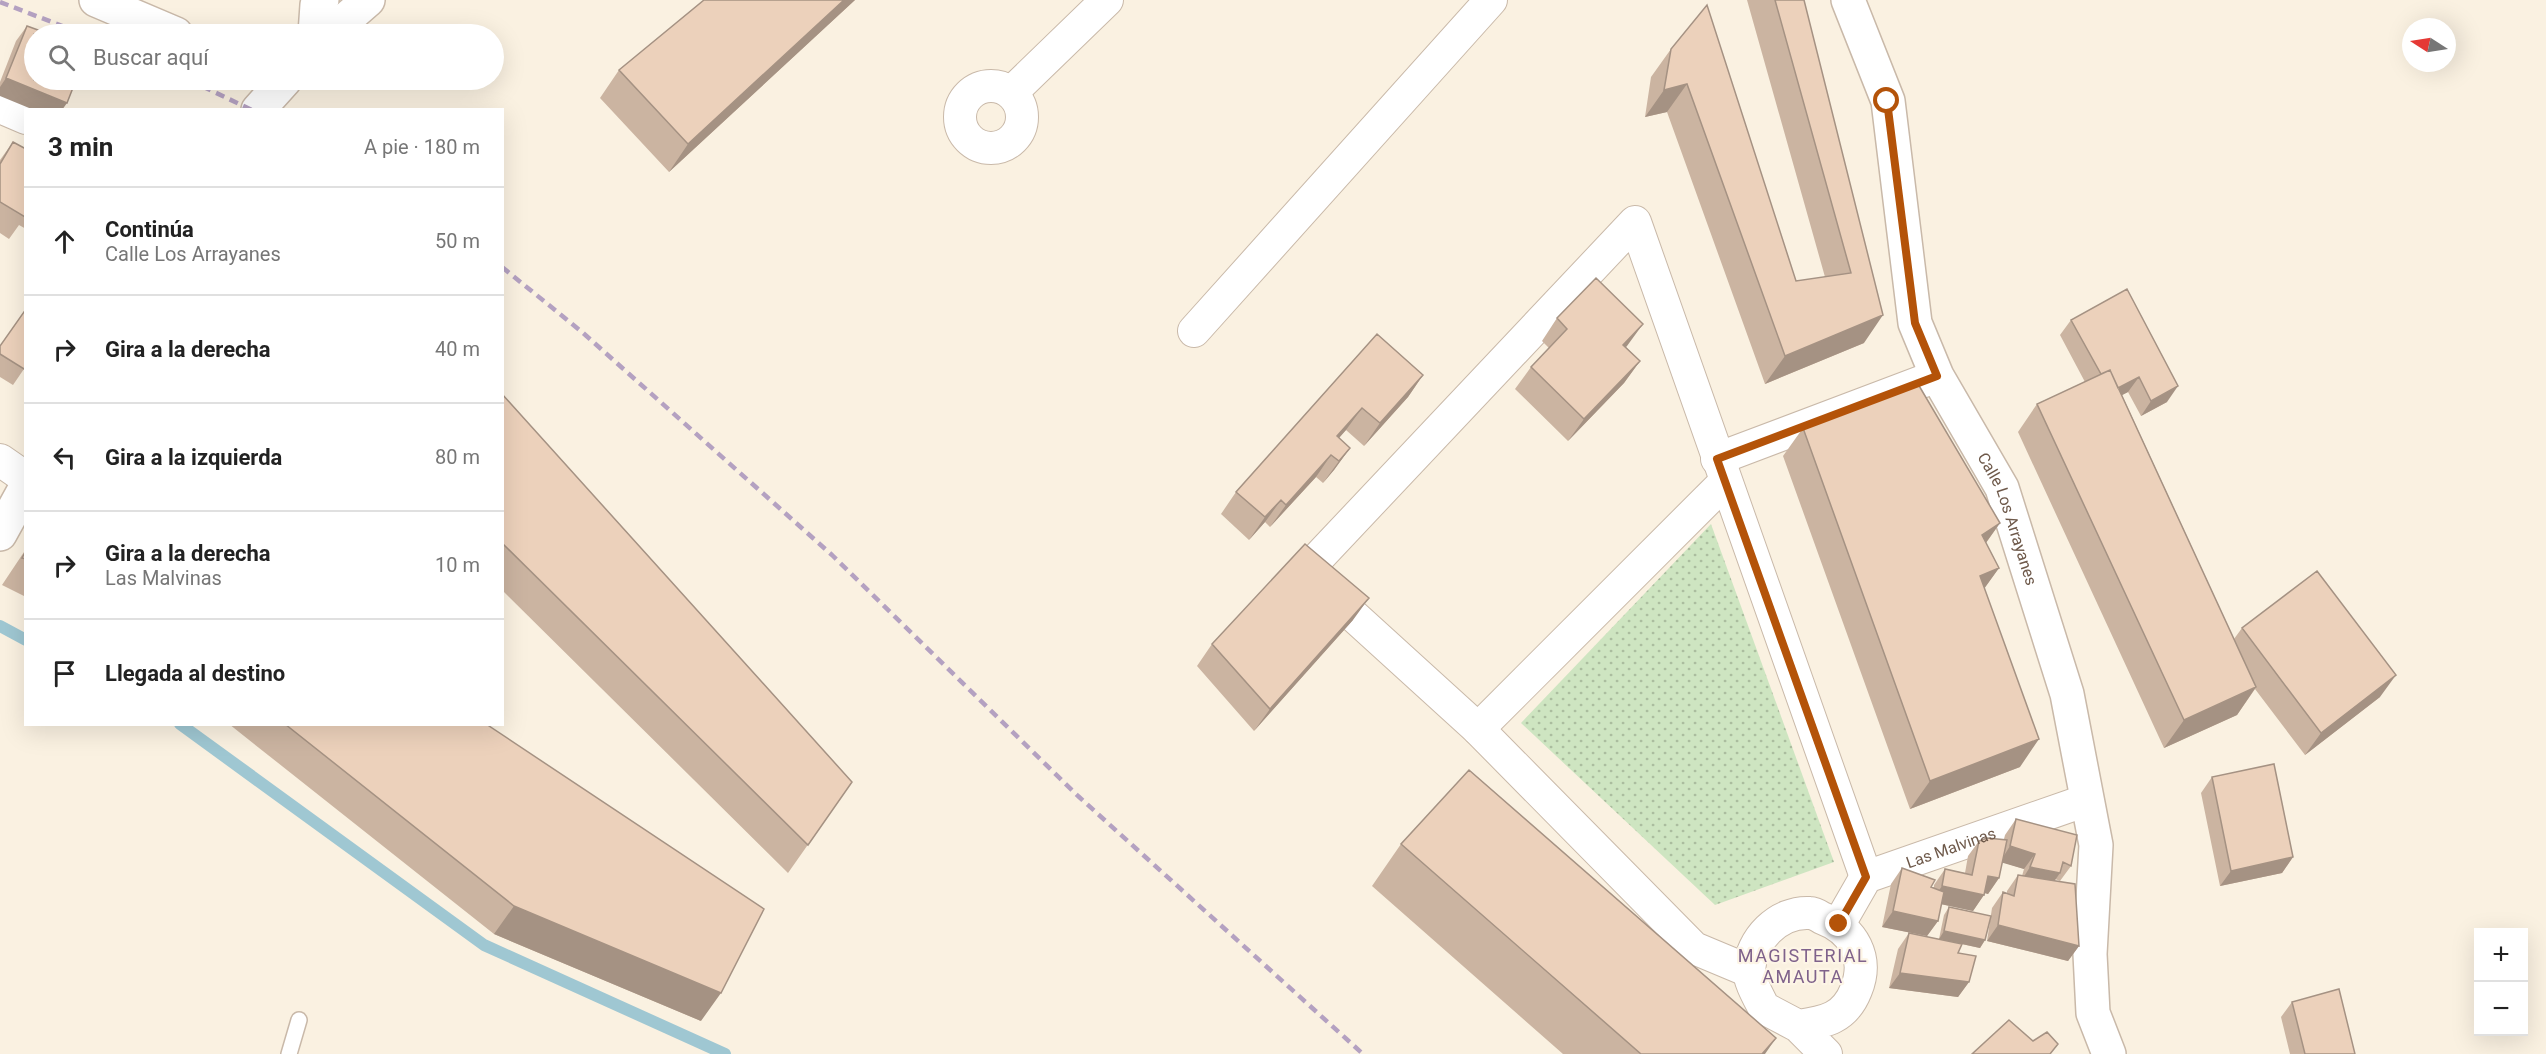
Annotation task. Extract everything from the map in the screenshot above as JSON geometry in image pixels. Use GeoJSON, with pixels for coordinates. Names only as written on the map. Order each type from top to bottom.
{"type":"FeatureCollection","features":[{"type":"Feature","properties":{"kind":"street"},"geometry":{"type":"LineString","coordinates":[[96,0],[152,24]]}},
{"type":"Feature","properties":{"kind":"street"},"geometry":{"type":"LineString","coordinates":[[316,24],[317,5],[322,0]]}},
{"type":"Feature","properties":{"kind":"street"},"geometry":{"type":"LineString","coordinates":[[340,24],[368,0]]}},
{"type":"Feature","properties":{"kind":"street"},"geometry":{"type":"LineString","coordinates":[[1012,93],[1107,0]]}},
{"type":"Feature","properties":{"kind":"street"},"geometry":{"type":"LineString","coordinates":[[1194,331],[1491,0]]}},
{"type":"Feature","properties":{"kind":"street","name":"Calle Los Arrayanes"},"geometry":{"type":"LineString","coordinates":[[1848,0],[1887,101],[1915,323],[1937,376],[2002,488],[2067,694],[2096,845],[2090,954],[2093,1013],[2109,1054]]}},
{"type":"Feature","properties":{"kind":"street"},"geometry":{"type":"LineString","coordinates":[[260,108],[276,90]]}},
{"type":"Feature","properties":{"kind":"street"},"geometry":{"type":"LineString","coordinates":[[0,107],[24,117]]}},
{"type":"Feature","properties":{"kind":"street"},"geometry":{"type":"LineString","coordinates":[[1749,971],[1694,948],[1478,729],[1312,578],[1317,559],[1635,222],[1866,877],[1839,924]]}},
{"type":"Feature","properties":{"kind":"street"},"geometry":{"type":"LineString","coordinates":[[1478,729],[1721,470],[1937,376]]}},
{"type":"Feature","properties":{"kind":"street"},"geometry":{"type":"LineString","coordinates":[[0,460],[24,477]]}},
{"type":"Feature","properties":{"kind":"street"},"geometry":{"type":"LineString","coordinates":[[0,534],[24,491]]}},
{"type":"Feature","properties":{"kind":"street","name":"Las Malvinas"},"geometry":{"type":"LineString","coordinates":[[1866,877],[2087,800]]}},
{"type":"Feature","properties":{"kind":"street"},"geometry":{"type":"LineString","coordinates":[[1798,1026],[1828,1022],[1851,1004],[1862,976],[1857,947],[1839,924],[1810,913],[1779,920],[1757,941],[1749,971],[1764,1008],[1798,1026],[1826,1054]]}},
{"type":"Feature","properties":{"kind":"lane"},"geometry":{"type":"LineString","coordinates":[[288,1054],[299,1020]]}},
{"type":"Feature","properties":{"kind":"green space"},"geometry":{"type":"Polygon","coordinates":[[[1711,524],[1834,862],[1715,905],[1521,723],[1711,524]]]}},
{"type":"Feature","properties":{"kind":"building"},"geometry":{"type":"Polygon","coordinates":[[[704,0],[844,0],[688,144],[619,70],[704,0]]]}},
{"type":"Feature","properties":{"kind":"building"},"geometry":{"type":"Polygon","coordinates":[[[1775,0],[1804,0],[1883,315],[1785,356],[1687,84],[1664,90],[1671,49],[1707,5],[1796,281],[1851,273],[1775,0]]]}},
{"type":"Feature","properties":{"kind":"building"},"geometry":{"type":"Polygon","coordinates":[[[24,33],[24,85],[6,78],[24,33]]]}},
{"type":"Feature","properties":{"kind":"building"},"geometry":{"type":"Polygon","coordinates":[[[35,90],[72,90],[67,103],[35,90]]]}},
{"type":"Feature","properties":{"kind":"building"},"geometry":{"type":"Polygon","coordinates":[[[13,142],[24,148],[24,216],[0,202],[0,164],[13,142]]]}},
{"type":"Feature","properties":{"kind":"building"},"geometry":{"type":"Polygon","coordinates":[[[1596,278],[1643,324],[1623,345],[1640,361],[1584,419],[1531,367],[1567,329],[1557,318],[1596,278]]]}},
{"type":"Feature","properties":{"kind":"building"},"geometry":{"type":"Polygon","coordinates":[[[2127,289],[2178,386],[2151,401],[2139,377],[2118,388],[2110,370],[2101,374],[2071,320],[2127,289]]]}},
{"type":"Feature","properties":{"kind":"building"},"geometry":{"type":"Polygon","coordinates":[[[24,312],[24,369],[0,354],[0,346],[24,312]]]}},
{"type":"Feature","properties":{"kind":"building"},"geometry":{"type":"Polygon","coordinates":[[[1377,334],[1423,375],[1380,423],[1362,408],[1337,436],[1350,448],[1339,461],[1331,455],[1286,505],[1281,500],[1265,517],[1236,492],[1377,334]]]}},
{"type":"Feature","properties":{"kind":"building"},"geometry":{"type":"Polygon","coordinates":[[[2110,370],[2256,687],[2184,720],[2037,404],[2110,370]]]}},
{"type":"Feature","properties":{"kind":"building"},"geometry":{"type":"Polygon","coordinates":[[[1918,384],[2000,523],[1982,535],[1999,568],[1980,576],[2039,739],[1930,781],[1803,428],[1918,384]]]}},
{"type":"Feature","properties":{"kind":"building"},"geometry":{"type":"Polygon","coordinates":[[[504,396],[852,782],[808,845],[504,545],[504,396]]]}},
{"type":"Feature","properties":{"kind":"building"},"geometry":{"type":"Polygon","coordinates":[[[1305,544],[1369,598],[1270,709],[1212,644],[1305,544]]]}},
{"type":"Feature","properties":{"kind":"building"},"geometry":{"type":"Polygon","coordinates":[[[2317,571],[2396,675],[2321,733],[2242,628],[2317,571]]]}},
{"type":"Feature","properties":{"kind":"building"},"geometry":{"type":"Polygon","coordinates":[[[288,726],[489,726],[764,909],[721,993],[514,906],[288,726]]]}},
{"type":"Feature","properties":{"kind":"building"},"geometry":{"type":"Polygon","coordinates":[[[2274,764],[2293,857],[2231,871],[2212,777],[2274,764]]]}},
{"type":"Feature","properties":{"kind":"building"},"geometry":{"type":"Polygon","coordinates":[[[1469,770],[1776,1038],[1762,1054],[1641,1054],[1401,844],[1469,770]]]}},
{"type":"Feature","properties":{"kind":"building"},"geometry":{"type":"Polygon","coordinates":[[[2016,819],[2077,835],[2071,866],[2063,862],[2060,873],[2030,867],[2035,854],[2010,846],[2016,819]]]}},
{"type":"Feature","properties":{"kind":"building"},"geometry":{"type":"Polygon","coordinates":[[[1987,838],[2007,840],[1999,878],[1988,876],[1984,895],[1942,886],[1945,869],[1972,875],[1979,841],[1987,838]]]}},
{"type":"Feature","properties":{"kind":"building"},"geometry":{"type":"Polygon","coordinates":[[[1902,868],[1935,880],[1931,887],[1944,892],[1938,921],[1893,911],[1902,868]]]}},
{"type":"Feature","properties":{"kind":"building"},"geometry":{"type":"Polygon","coordinates":[[[2018,875],[2075,884],[2079,946],[1998,925],[2003,892],[2014,896],[2018,875]]]}},
{"type":"Feature","properties":{"kind":"building"},"geometry":{"type":"Polygon","coordinates":[[[1949,907],[1991,916],[1985,940],[1944,931],[1949,907]]]}},
{"type":"Feature","properties":{"kind":"building"},"geometry":{"type":"Polygon","coordinates":[[[1909,933],[1962,944],[1958,953],[1976,956],[1969,982],[1900,973],[1909,933]]]}},
{"type":"Feature","properties":{"kind":"building"},"geometry":{"type":"Polygon","coordinates":[[[2339,989],[2355,1054],[2305,1054],[2292,1002],[2339,989]]]}},
{"type":"Feature","properties":{"kind":"building"},"geometry":{"type":"Polygon","coordinates":[[[2009,1020],[2033,1041],[2047,1032],[2058,1044],[2050,1054],[1972,1054],[2009,1020]]]}},
{"type":"Feature","properties":{"kind":"waterway"},"geometry":{"type":"LineString","coordinates":[[0,626],[24,639]]}},
{"type":"Feature","properties":{"kind":"waterway"},"geometry":{"type":"LineString","coordinates":[[183,726],[484,945],[725,1054]]}},
{"type":"Feature","properties":{"kind":"railway"},"geometry":{"type":"LineString","coordinates":[[0,2],[57,24]]}},
{"type":"Feature","properties":{"kind":"railway"},"geometry":{"type":"LineString","coordinates":[[210,90],[248,108]]}},
{"type":"Feature","properties":{"kind":"railway"},"geometry":{"type":"LineString","coordinates":[[504,269],[582,332],[832,555],[1078,796],[1363,1054]]}},
{"type":"Feature","properties":{"kind":"district","name":"MAGISTERIAL AMAUTA"},"geometry":{"type":"Point","coordinates":[1803,966]}},
{"type":"Feature","properties":{"kind":"route"},"geometry":{"type":"LineString","coordinates":[[1839,924],[1866,877],[1717,459],[1937,376],[1915,323],[1905,263],[1887,101]]}}]}
